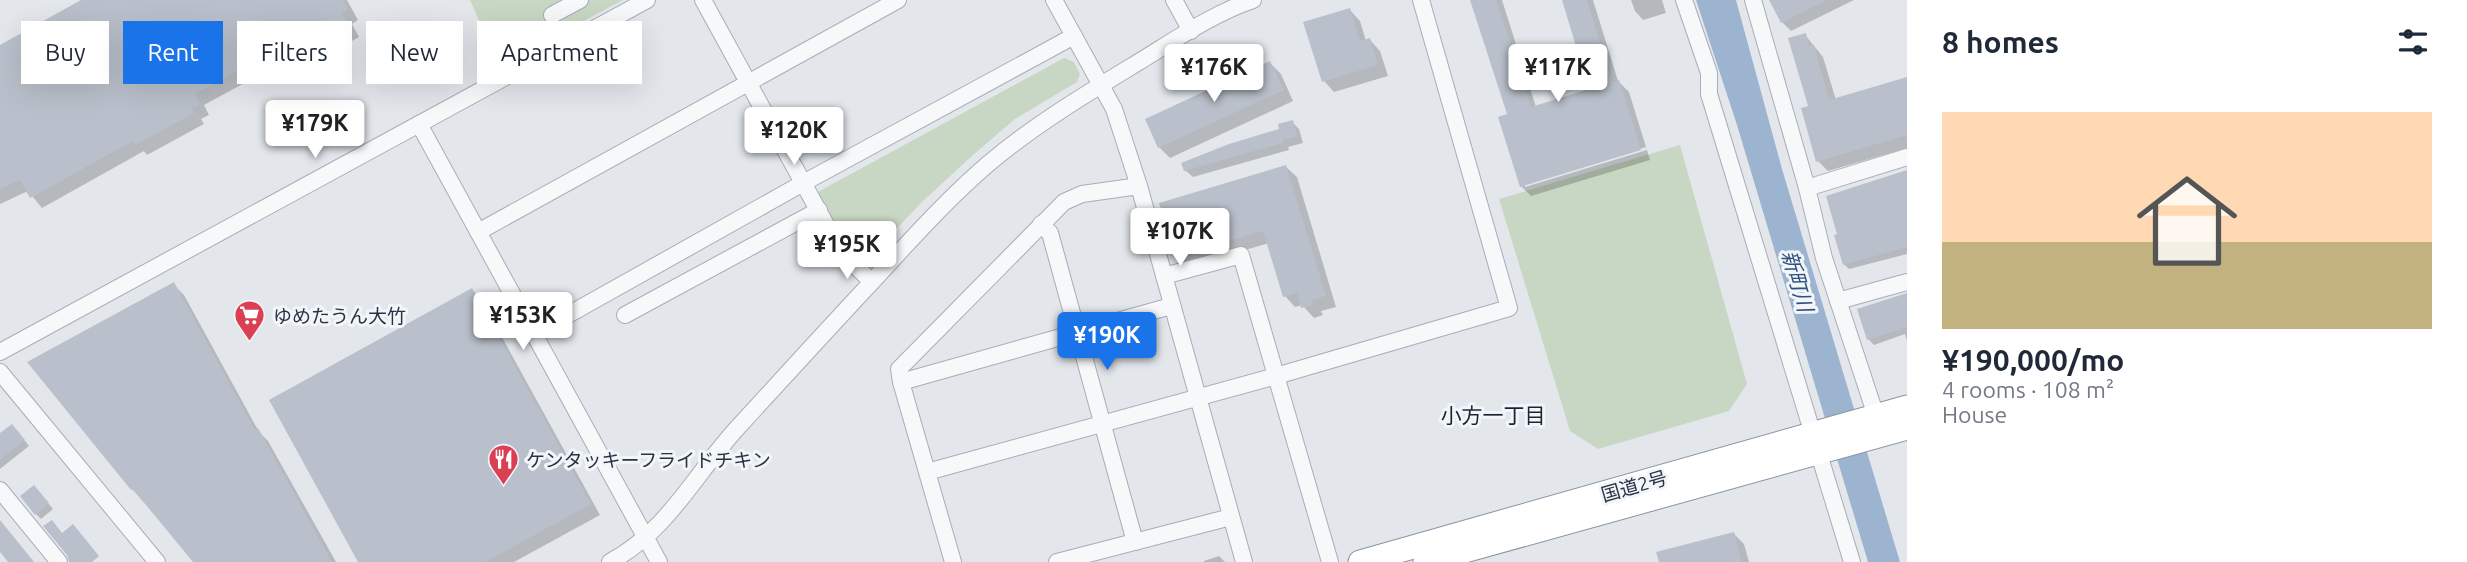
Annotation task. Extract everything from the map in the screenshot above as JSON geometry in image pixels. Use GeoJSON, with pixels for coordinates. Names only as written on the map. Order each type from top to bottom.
{"type":"FeatureCollection","features":[{"type":"Feature","properties":{"kind":"highway","name":"国道2号"},"geometry":{"type":"LineString","coordinates":[[1425,562],[1820,443],[1907,407]]}},
{"type":"Feature","properties":{"kind":"highway","name":"国道2号"},"geometry":{"type":"LineString","coordinates":[[1871,424],[1907,428]]}},
{"type":"Feature","properties":{"kind":"highway","name":"国道2号"},"geometry":{"type":"LineString","coordinates":[[1360,562],[1820,443]]}},
{"type":"Feature","properties":{"kind":"street"},"geometry":{"type":"LineString","coordinates":[[552,15],[580,0]]}},
{"type":"Feature","properties":{"kind":"street"},"geometry":{"type":"LineString","coordinates":[[0,352],[647,0]]}},
{"type":"Feature","properties":{"kind":"street"},"geometry":{"type":"LineString","coordinates":[[703,0],[841,252],[872,282]]}},
{"type":"Feature","properties":{"kind":"street"},"geometry":{"type":"LineString","coordinates":[[478,232],[898,0]]}},
{"type":"Feature","properties":{"kind":"street"},"geometry":{"type":"LineString","coordinates":[[1054,0],[1114,109],[1139,186],[1244,562]]}},
{"type":"Feature","properties":{"kind":"street"},"geometry":{"type":"LineString","coordinates":[[1174,0],[1191,31]]}},
{"type":"Feature","properties":{"kind":"street"},"geometry":{"type":"LineString","coordinates":[[610,562],[646,539],[660,525],[727,438],[941,207],[990,163],[1031,131],[1102,85],[1191,31],[1234,7],[1253,0]]}},
{"type":"Feature","properties":{"kind":"street"},"geometry":{"type":"LineString","coordinates":[[927,472],[1276,376],[1508,308],[1421,0]]}},
{"type":"Feature","properties":{"kind":"street"},"geometry":{"type":"LineString","coordinates":[[1684,0],[1709,73],[1709,94],[1820,443],[1852,562]]}},
{"type":"Feature","properties":{"kind":"street"},"geometry":{"type":"LineString","coordinates":[[1753,0],[1871,424]]}},
{"type":"Feature","properties":{"kind":"street"},"geometry":{"type":"LineString","coordinates":[[534,334],[805,182],[1074,36]]}},
{"type":"Feature","properties":{"kind":"street"},"geometry":{"type":"LineString","coordinates":[[419,124],[659,562]]}},
{"type":"Feature","properties":{"kind":"street"},"geometry":{"type":"LineString","coordinates":[[1807,188],[1907,157]]}},
{"type":"Feature","properties":{"kind":"street"},"geometry":{"type":"LineString","coordinates":[[953,562],[899,369],[1064,202],[1082,194],[1139,186]]}},
{"type":"Feature","properties":{"kind":"street"},"geometry":{"type":"LineString","coordinates":[[625,315],[819,210]]}},
{"type":"Feature","properties":{"kind":"street"},"geometry":{"type":"LineString","coordinates":[[1041,224],[1051,233],[1135,542]]}},
{"type":"Feature","properties":{"kind":"street"},"geometry":{"type":"LineString","coordinates":[[1164,276],[1241,255],[1330,562]]}},
{"type":"Feature","properties":{"kind":"street"},"geometry":{"type":"LineString","coordinates":[[1838,301],[1907,282]]}},
{"type":"Feature","properties":{"kind":"street"},"geometry":{"type":"LineString","coordinates":[[901,382],[1171,306]]}},
{"type":"Feature","properties":{"kind":"street"},"geometry":{"type":"LineString","coordinates":[[0,372],[157,562]]}},
{"type":"Feature","properties":{"kind":"street"},"geometry":{"type":"LineString","coordinates":[[0,490],[59,562]]}},
{"type":"Feature","properties":{"kind":"street"},"geometry":{"type":"LineString","coordinates":[[1057,562],[1231,517]]}},
{"type":"Feature","properties":{"kind":"green space"},"geometry":{"type":"Polygon","coordinates":[[[470,0],[623,0],[584,21],[479,21],[470,0]]]}},
{"type":"Feature","properties":{"kind":"green space"},"geometry":{"type":"Polygon","coordinates":[[[1064,58],[1074,62],[1080,74],[1077,82],[1015,119],[922,202],[864,263],[847,246],[816,193],[1064,58]]]}},
{"type":"Feature","properties":{"kind":"green space"},"geometry":{"type":"Polygon","coordinates":[[[1680,145],[1747,384],[1729,411],[1598,449],[1570,431],[1499,199],[1680,145]]]}},
{"type":"Feature","properties":{"kind":"water","name":"新町川"},"geometry":{"type":"Polygon","coordinates":[[[1696,0],[1736,0],[1782,169],[1900,562],[1868,562],[1737,125],[1696,0]]]}},
{"type":"Feature","properties":{"kind":"building"},"geometry":{"type":"Polygon","coordinates":[[[81,0],[343,0],[348,9],[342,13],[347,21],[237,21],[237,71],[223,79],[223,21],[123,21],[123,84],[213,84],[195,94],[200,104],[192,108],[194,113],[135,145],[133,141],[30,198],[20,180],[0,189],[0,45],[21,33],[21,84],[109,84],[109,21],[43,21],[81,0]]]}},
{"type":"Feature","properties":{"kind":"building"},"geometry":{"type":"Polygon","coordinates":[[[1470,0],[1496,0],[1531,107],[1589,89],[1562,0],[1587,0],[1612,82],[1619,80],[1641,150],[1520,187],[1498,117],[1507,114],[1470,0]]]}},
{"type":"Feature","properties":{"kind":"building"},"geometry":{"type":"Polygon","coordinates":[[[1769,0],[1827,0],[1781,23],[1769,0]]]}},
{"type":"Feature","properties":{"kind":"building"},"geometry":{"type":"Polygon","coordinates":[[[1350,8],[1360,41],[1370,38],[1378,65],[1322,82],[1303,22],[1350,8]]]}},
{"type":"Feature","properties":{"kind":"building"},"geometry":{"type":"Polygon","coordinates":[[[1806,33],[1809,46],[1814,45],[1829,100],[1907,77],[1907,135],[1816,162],[1801,108],[1808,106],[1788,38],[1806,33]]]}},
{"type":"Feature","properties":{"kind":"building"},"geometry":{"type":"Polygon","coordinates":[[[1270,61],[1284,90],[1158,148],[1145,119],[1270,61]]]}},
{"type":"Feature","properties":{"kind":"building"},"geometry":{"type":"Polygon","coordinates":[[[1293,120],[1297,136],[1282,140],[1283,143],[1184,171],[1181,163],[1229,144],[1279,129],[1278,124],[1293,120]]]}},
{"type":"Feature","properties":{"kind":"building"},"geometry":{"type":"Polygon","coordinates":[[[1286,165],[1326,296],[1312,300],[1313,305],[1301,308],[1297,293],[1283,297],[1263,231],[1175,257],[1159,203],[1286,165]]]}},
{"type":"Feature","properties":{"kind":"building"},"geometry":{"type":"Polygon","coordinates":[[[1907,170],[1907,247],[1843,265],[1826,196],[1907,170]]]}},
{"type":"Feature","properties":{"kind":"building"},"geometry":{"type":"Polygon","coordinates":[[[174,282],[255,430],[258,428],[332,562],[193,562],[27,362],[174,282]]]}},
{"type":"Feature","properties":{"kind":"building"},"geometry":{"type":"Polygon","coordinates":[[[472,288],[591,504],[485,562],[358,562],[269,400],[472,288]]]}},
{"type":"Feature","properties":{"kind":"building"},"geometry":{"type":"Polygon","coordinates":[[[1907,293],[1907,327],[1867,340],[1857,309],[1907,293]]]}},
{"type":"Feature","properties":{"kind":"building"},"geometry":{"type":"Polygon","coordinates":[[[12,424],[25,440],[0,460],[0,433],[12,424]]]}},
{"type":"Feature","properties":{"kind":"building"},"geometry":{"type":"Polygon","coordinates":[[[34,485],[49,503],[35,515],[20,496],[34,485]]]}},
{"type":"Feature","properties":{"kind":"building"},"geometry":{"type":"Polygon","coordinates":[[[0,520],[34,562],[8,562],[0,552],[0,520]]]}},
{"type":"Feature","properties":{"kind":"building"},"geometry":{"type":"Polygon","coordinates":[[[52,520],[62,533],[73,524],[99,556],[92,562],[69,562],[67,555],[43,526],[52,520]]]}},
{"type":"Feature","properties":{"kind":"building"},"geometry":{"type":"Polygon","coordinates":[[[1734,532],[1742,562],[1659,562],[1656,552],[1734,532]]]}},
{"type":"Feature","properties":{"kind":"place","name":"ゆめたうん大竹"},"geometry":{"type":"Point","coordinates":[250,343]}},
{"type":"Feature","properties":{"kind":"place","name":"ケンタッキーフライドチキン"},"geometry":{"type":"Point","coordinates":[503,487]}},
{"type":"Feature","properties":{"kind":"district","name":"小方一丁目"},"geometry":{"type":"Point","coordinates":[1493,416]}}]}
